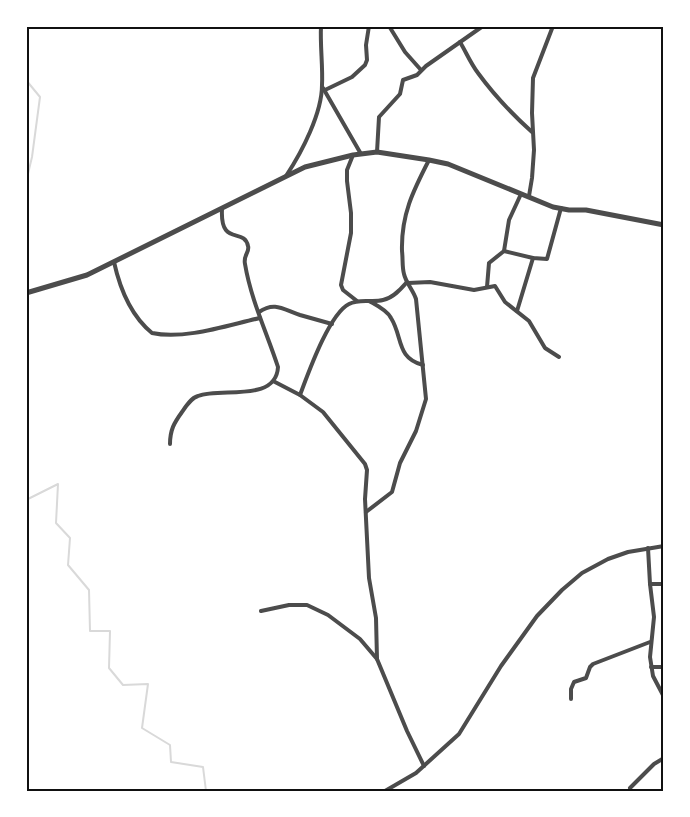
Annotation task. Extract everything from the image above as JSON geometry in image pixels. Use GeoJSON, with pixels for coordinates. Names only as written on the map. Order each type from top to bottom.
{"type":"FeatureCollection","features":[{"type":"Feature","properties":{"kind":"street"},"geometry":{"type":"LineString","coordinates":[[286,176],[308,136],[321,98],[323,88],[321,26]]}},
{"type":"Feature","properties":{"kind":"street"},"geometry":{"type":"LineString","coordinates":[[323,88],[352,76],[365,65],[369,26]]}},
{"type":"Feature","properties":{"kind":"street"},"geometry":{"type":"LineString","coordinates":[[389,26],[406,52],[422,70]]}},
{"type":"Feature","properties":{"kind":"street"},"geometry":{"type":"LineString","coordinates":[[376,152],[378,117],[400,94],[403,80],[417,76],[422,70],[483,26]]}},
{"type":"Feature","properties":{"kind":"street"},"geometry":{"type":"LineString","coordinates":[[529,196],[534,150],[532,132],[533,78],[554,26]]}},
{"type":"Feature","properties":{"kind":"street"},"geometry":{"type":"LineString","coordinates":[[460,42],[477,72],[512,115],[532,132]]}},
{"type":"Feature","properties":{"kind":"street"},"geometry":{"type":"LineString","coordinates":[[323,88],[361,154]]}},
{"type":"Feature","properties":{"kind":"street"},"geometry":{"type":"LineString","coordinates":[[26,293],[88,274],[305,167],[352,155],[376,152],[429,160],[461,169],[553,207],[586,210],[664,225]]}},
{"type":"Feature","properties":{"kind":"street"},"geometry":{"type":"LineString","coordinates":[[352,155],[347,182],[351,213],[351,233],[341,285],[343,290],[357,302]]}},
{"type":"Feature","properties":{"kind":"street"},"geometry":{"type":"LineString","coordinates":[[366,512],[392,492],[400,463],[416,431],[426,399],[416,298],[407,282],[403,269],[403,226],[413,192],[429,160]]}},
{"type":"Feature","properties":{"kind":"street"},"geometry":{"type":"LineString","coordinates":[[487,287],[490,263],[504,250],[509,220],[521,194]]}},
{"type":"Feature","properties":{"kind":"street"},"geometry":{"type":"LineString","coordinates":[[504,250],[533,258],[548,258],[561,208]]}},
{"type":"Feature","properties":{"kind":"street"},"geometry":{"type":"LineString","coordinates":[[170,444],[170,433],[173,425],[193,398],[204,394],[263,389],[275,382],[278,374],[278,367],[250,287],[244,256],[248,252],[248,245],[244,239],[224,229],[222,209]]}},
{"type":"Feature","properties":{"kind":"street"},"geometry":{"type":"LineString","coordinates":[[517,311],[533,258]]}},
{"type":"Feature","properties":{"kind":"street"},"geometry":{"type":"LineString","coordinates":[[114,262],[121,288],[127,301],[133,312],[152,333],[168,335],[194,332],[260,318]]}},
{"type":"Feature","properties":{"kind":"street"},"geometry":{"type":"LineString","coordinates":[[300,395],[314,358],[332,324],[343,309],[349,304],[357,302],[386,299],[396,293],[407,282],[430,282],[474,290],[495,286],[505,302],[529,321],[545,348],[559,357]]}},
{"type":"Feature","properties":{"kind":"street"},"geometry":{"type":"LineString","coordinates":[[367,300],[388,314],[409,359],[423,364]]}},
{"type":"Feature","properties":{"kind":"street"},"geometry":{"type":"LineString","coordinates":[[259,312],[268,308],[285,308],[297,314],[332,324]]}},
{"type":"Feature","properties":{"kind":"street"},"geometry":{"type":"LineString","coordinates":[[275,382],[300,395],[323,412],[365,464],[367,470],[365,499],[369,578],[376,618],[377,659]]}},
{"type":"Feature","properties":{"kind":"street"},"geometry":{"type":"LineString","coordinates":[[385,791],[424,766],[459,734],[505,659],[537,616],[562,590],[582,574],[608,559],[628,552],[664,546]]}},
{"type":"Feature","properties":{"kind":"street"},"geometry":{"type":"LineString","coordinates":[[648,548],[654,617],[650,642],[651,667],[653,676],[664,698]]}},
{"type":"Feature","properties":{"kind":"street"},"geometry":{"type":"LineString","coordinates":[[650,584],[664,584]]}},
{"type":"Feature","properties":{"kind":"street"},"geometry":{"type":"LineString","coordinates":[[260,611],[289,605],[307,605],[328,615],[360,639],[377,659],[424,766]]}},
{"type":"Feature","properties":{"kind":"street"},"geometry":{"type":"LineString","coordinates":[[571,699],[571,688],[574,682],[586,678],[593,664],[650,642]]}},
{"type":"Feature","properties":{"kind":"street"},"geometry":{"type":"LineString","coordinates":[[651,667],[664,666]]}},
{"type":"Feature","properties":{"kind":"street"},"geometry":{"type":"LineString","coordinates":[[630,788],[648,770],[664,758]]}},
{"type":"Feature","properties":{"kind":"waterway"},"geometry":{"type":"LineString","coordinates":[[26,80],[40,97],[32,157],[26,182]]}},
{"type":"Feature","properties":{"kind":"waterway"},"geometry":{"type":"LineString","coordinates":[[26,500],[58,484],[56,523],[70,538],[68,565],[89,590],[90,631],[110,631],[109,668],[123,685],[148,684],[142,728],[170,745],[171,762],[203,767],[206,791]]}}]}
